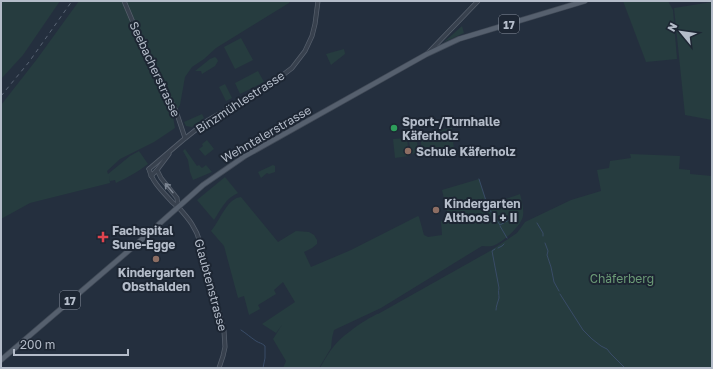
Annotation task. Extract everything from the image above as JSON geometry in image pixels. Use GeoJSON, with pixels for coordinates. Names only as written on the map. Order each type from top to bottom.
{"type":"FeatureCollection","features":[{"type":"Feature","properties":{"kind":"main road","name":"Wehntalerstrasse"},"geometry":{"type":"LineString","coordinates":[[1,360],[203,185],[245,156],[427,54],[460,39],[585,1]]}},
{"type":"Feature","properties":{"kind":"street","name":"Seebacherstrasse"},"geometry":{"type":"LineString","coordinates":[[124,1],[156,76],[176,112],[185,138]]}},
{"type":"Feature","properties":{"kind":"street","name":"Binzmühlestrasse"},"geometry":{"type":"LineString","coordinates":[[149,169],[207,121],[275,81],[292,68],[305,51],[312,36],[318,1]]}},
{"type":"Feature","properties":{"kind":"street"},"geometry":{"type":"LineString","coordinates":[[427,54],[478,1]]}},
{"type":"Feature","properties":{"kind":"street","name":"Binzmühlestrasse"},"geometry":{"type":"LineString","coordinates":[[151,176],[169,153]]}},
{"type":"Feature","properties":{"kind":"street"},"geometry":{"type":"LineString","coordinates":[[149,169],[157,170],[161,178],[177,198],[178,207],[151,176],[149,169]]}},
{"type":"Feature","properties":{"kind":"street","name":"Glaubtenstrasse"},"geometry":{"type":"LineString","coordinates":[[178,207],[196,230],[224,331],[225,347],[219,368]]}},
{"type":"Feature","properties":{"kind":"green space"},"geometry":{"type":"Polygon","coordinates":[[[1,1],[60,1],[23,55],[1,79],[1,1]]]}},
{"type":"Feature","properties":{"kind":"green space"},"geometry":{"type":"Polygon","coordinates":[[[79,1],[290,1],[216,48],[192,67],[185,77],[180,105],[172,111],[175,128],[154,142],[120,159],[107,171],[108,174],[130,156],[139,151],[148,164],[116,183],[115,180],[110,181],[109,176],[110,183],[30,203],[1,219],[1,105],[37,59],[79,1]]]}},
{"type":"Feature","properties":{"kind":"green space"},"geometry":{"type":"Polygon","coordinates":[[[623,1],[668,1],[673,10],[677,59],[646,62],[623,1]]]}},
{"type":"Feature","properties":{"kind":"green space"},"geometry":{"type":"Polygon","coordinates":[[[712,2],[712,120],[685,115],[674,8],[712,2]]]}},
{"type":"Feature","properties":{"kind":"green space"},"geometry":{"type":"Polygon","coordinates":[[[462,26],[464,33],[444,42],[462,26]]]}},
{"type":"Feature","properties":{"kind":"green space"},"geometry":{"type":"Polygon","coordinates":[[[241,38],[253,60],[235,69],[224,47],[241,38]]]}},
{"type":"Feature","properties":{"kind":"green space"},"geometry":{"type":"Polygon","coordinates":[[[344,49],[345,54],[331,65],[326,54],[344,49]]]}},
{"type":"Feature","properties":{"kind":"green space"},"geometry":{"type":"Polygon","coordinates":[[[215,57],[218,61],[215,66],[202,74],[201,71],[195,71],[210,59],[215,57]]]}},
{"type":"Feature","properties":{"kind":"green space"},"geometry":{"type":"Polygon","coordinates":[[[258,71],[264,82],[240,94],[235,83],[258,71]]]}},
{"type":"Feature","properties":{"kind":"green space"},"geometry":{"type":"Polygon","coordinates":[[[225,84],[232,98],[226,101],[219,87],[225,84]]]}},
{"type":"Feature","properties":{"kind":"green space"},"geometry":{"type":"Polygon","coordinates":[[[202,114],[204,118],[192,127],[186,126],[184,122],[202,114]]]}},
{"type":"Feature","properties":{"kind":"green space"},"geometry":{"type":"Polygon","coordinates":[[[452,128],[454,151],[422,154],[420,133],[452,128]]]}},
{"type":"Feature","properties":{"kind":"green space"},"geometry":{"type":"Polygon","coordinates":[[[407,138],[409,156],[395,158],[393,139],[407,138]]]}},
{"type":"Feature","properties":{"kind":"green space"},"geometry":{"type":"Polygon","coordinates":[[[207,140],[214,149],[205,156],[199,149],[207,140]]]}},
{"type":"Feature","properties":{"kind":"green space"},"geometry":{"type":"Polygon","coordinates":[[[417,140],[418,153],[411,154],[409,141],[417,140]]]}},
{"type":"Feature","properties":{"kind":"green space"},"geometry":{"type":"Polygon","coordinates":[[[185,149],[197,166],[199,165],[202,168],[206,165],[212,172],[193,180],[188,160],[183,151],[185,149]]]}},
{"type":"Feature","properties":{"kind":"green space","name":"Chäferberg"},"geometry":{"type":"Polygon","coordinates":[[[630,154],[680,156],[679,169],[690,170],[690,174],[712,176],[712,368],[320,368],[330,351],[338,342],[366,320],[490,251],[517,233],[525,222],[571,200],[601,191],[597,170],[609,168],[610,161],[631,158],[630,154]]]}},
{"type":"Feature","properties":{"kind":"green space"},"geometry":{"type":"Polygon","coordinates":[[[273,165],[275,166],[275,172],[269,174],[267,173],[261,178],[258,172],[273,165]]]}},
{"type":"Feature","properties":{"kind":"green space"},"geometry":{"type":"Polygon","coordinates":[[[225,177],[238,193],[227,201],[214,220],[197,200],[225,177]]]}},
{"type":"Feature","properties":{"kind":"green space"},"geometry":{"type":"Polygon","coordinates":[[[479,179],[489,209],[506,199],[520,194],[523,216],[516,229],[499,243],[492,246],[482,246],[381,308],[334,330],[331,348],[319,368],[283,368],[286,361],[273,339],[282,325],[276,333],[262,324],[295,302],[283,282],[274,290],[276,294],[258,305],[260,309],[249,315],[244,296],[238,298],[224,246],[211,231],[232,201],[241,197],[278,242],[296,231],[309,232],[314,235],[317,240],[317,244],[304,252],[311,267],[351,250],[418,216],[424,235],[428,237],[442,235],[441,221],[449,220],[442,190],[479,179]]]}},
{"type":"Feature","properties":{"kind":"waterway"},"geometry":{"type":"LineString","coordinates":[[479,179],[488,207],[500,225],[516,216]]}},
{"type":"Feature","properties":{"kind":"waterway"},"geometry":{"type":"LineString","coordinates":[[537,223],[543,233],[543,236]]}},
{"type":"Feature","properties":{"kind":"waterway"},"geometry":{"type":"LineString","coordinates":[[500,226],[507,238]]}},
{"type":"Feature","properties":{"kind":"waterway"},"geometry":{"type":"LineString","coordinates":[[545,243],[554,282],[559,291]]}},
{"type":"Feature","properties":{"kind":"waterway"},"geometry":{"type":"LineString","coordinates":[[498,248],[504,244]]}},
{"type":"Feature","properties":{"kind":"waterway"},"geometry":{"type":"LineString","coordinates":[[495,249],[492,251],[499,288],[499,298],[496,310]]}},
{"type":"Feature","properties":{"kind":"waterway"},"geometry":{"type":"LineString","coordinates":[[560,294],[583,330],[592,339],[607,349],[625,368]]}},
{"type":"Feature","properties":{"kind":"waterway"},"geometry":{"type":"LineString","coordinates":[[241,330],[265,346],[263,368]]}},
{"type":"Feature","properties":{"kind":"railway"},"geometry":{"type":"LineString","coordinates":[[1,96],[29,62],[72,1]]}},
{"type":"Feature","properties":{"kind":"place","name":"Sport-/Turnhalle Käferholz"},"geometry":{"type":"Point","coordinates":[394,128]}},
{"type":"Feature","properties":{"kind":"place","name":"Schule Käferholz"},"geometry":{"type":"Point","coordinates":[408,151]}},
{"type":"Feature","properties":{"kind":"place","name":"Kindergarten Althoos I + II"},"geometry":{"type":"Point","coordinates":[436,210]}},
{"type":"Feature","properties":{"kind":"place","name":"Fachspital Sune-Egge"},"geometry":{"type":"Point","coordinates":[103,237]}},
{"type":"Feature","properties":{"kind":"place","name":"Kindergarten Obsthalden"},"geometry":{"type":"Point","coordinates":[156,259]}}]}
